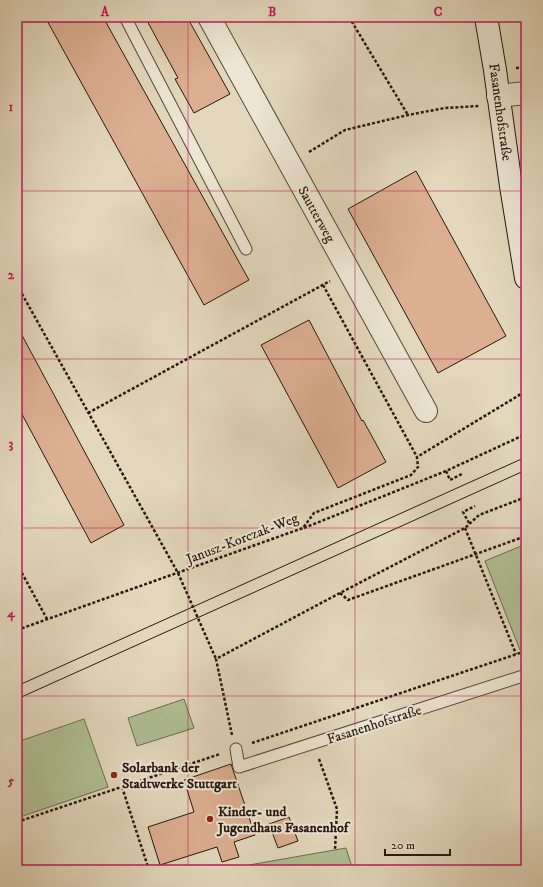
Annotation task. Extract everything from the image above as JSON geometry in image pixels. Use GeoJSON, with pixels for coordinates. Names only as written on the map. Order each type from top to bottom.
{"type":"FeatureCollection","features":[{"type":"Feature","properties":{"kind":"street","name":"Sautterweg"},"geometry":{"type":"LineString","coordinates":[[208,17],[426,411]]}},
{"type":"Feature","properties":{"kind":"street","name":"Fasanenhofstraße"},"geometry":{"type":"LineString","coordinates":[[486,17],[526,278]]}},
{"type":"Feature","properties":{"kind":"street"},"geometry":{"type":"LineString","coordinates":[[499,100],[526,93]]}},
{"type":"Feature","properties":{"kind":"lane"},"geometry":{"type":"LineString","coordinates":[[125,17],[246,248]]}},
{"type":"Feature","properties":{"kind":"lane","name":"Fasanenhofstraße"},"geometry":{"type":"LineString","coordinates":[[236,749],[239,767],[526,675]]}},
{"type":"Feature","properties":{"kind":"path"},"geometry":{"type":"LineString","coordinates":[[349,17],[408,115]]}},
{"type":"Feature","properties":{"kind":"path"},"geometry":{"type":"LineString","coordinates":[[289,164],[345,130],[408,115],[499,100]]}},
{"type":"Feature","properties":{"kind":"path"},"geometry":{"type":"LineString","coordinates":[[88,413],[349,271]]}},
{"type":"Feature","properties":{"kind":"path","name":"Janusz-Korczak-Weg"},"geometry":{"type":"LineString","coordinates":[[17,285],[178,573],[303,528],[314,513],[410,475],[418,467],[417,457]]}},
{"type":"Feature","properties":{"kind":"path"},"geometry":{"type":"LineString","coordinates":[[323,285],[417,457],[526,391]]}},
{"type":"Feature","properties":{"kind":"path"},"geometry":{"type":"LineString","coordinates":[[303,528],[446,471],[526,434]]}},
{"type":"Feature","properties":{"kind":"path"},"geometry":{"type":"LineString","coordinates":[[446,471],[450,480],[462,474]]}},
{"type":"Feature","properties":{"kind":"path"},"geometry":{"type":"LineString","coordinates":[[216,659],[465,528],[479,516],[526,497]]}},
{"type":"Feature","properties":{"kind":"path"},"geometry":{"type":"LineString","coordinates":[[469,523],[463,512],[475,506]]}},
{"type":"Feature","properties":{"kind":"path"},"geometry":{"type":"LineString","coordinates":[[465,528],[516,654]]}},
{"type":"Feature","properties":{"kind":"path"},"geometry":{"type":"LineString","coordinates":[[340,593],[348,600],[526,536]]}},
{"type":"Feature","properties":{"kind":"path"},"geometry":{"type":"LineString","coordinates":[[17,564],[47,619]]}},
{"type":"Feature","properties":{"kind":"path"},"geometry":{"type":"LineString","coordinates":[[17,630],[178,573],[216,659],[236,749]]}},
{"type":"Feature","properties":{"kind":"path"},"geometry":{"type":"LineString","coordinates":[[17,822],[122,788],[526,651]]}},
{"type":"Feature","properties":{"kind":"path"},"geometry":{"type":"LineString","coordinates":[[314,743],[337,809],[335,850]]}},
{"type":"Feature","properties":{"kind":"path"},"geometry":{"type":"LineString","coordinates":[[122,788],[149,870]]}},
{"type":"Feature","properties":{"kind":"green space"},"geometry":{"type":"Polygon","coordinates":[[[526,544],[526,648],[520,650],[485,561],[526,544]]]}},
{"type":"Feature","properties":{"kind":"green space"},"geometry":{"type":"Polygon","coordinates":[[[184,699],[194,728],[137,746],[128,718],[184,699]]]}},
{"type":"Feature","properties":{"kind":"green space"},"geometry":{"type":"Polygon","coordinates":[[[84,719],[108,787],[17,818],[17,742],[84,719]]]}},
{"type":"Feature","properties":{"kind":"green space"},"geometry":{"type":"Polygon","coordinates":[[[346,848],[353,870],[250,870],[249,865],[346,848]]]}},
{"type":"Feature","properties":{"kind":"building"},"geometry":{"type":"Polygon","coordinates":[[[45,17],[103,17],[249,280],[204,305],[45,17]]]}},
{"type":"Feature","properties":{"kind":"building"},"geometry":{"type":"Polygon","coordinates":[[[145,17],[187,17],[230,94],[194,113],[175,79],[178,78],[145,17]]]}},
{"type":"Feature","properties":{"kind":"building"},"geometry":{"type":"Polygon","coordinates":[[[416,171],[506,336],[438,373],[348,209],[416,171]]]}},
{"type":"Feature","properties":{"kind":"building"},"geometry":{"type":"Polygon","coordinates":[[[309,320],[362,421],[363,420],[386,462],[338,488],[261,345],[309,320]]]}},
{"type":"Feature","properties":{"kind":"building"},"geometry":{"type":"Polygon","coordinates":[[[17,326],[124,525],[91,543],[17,405],[17,326]]]}},
{"type":"Feature","properties":{"kind":"building","name":"Kinder- und Jugendhaus Fasanenhof"},"geometry":{"type":"Polygon","coordinates":[[[231,764],[255,835],[234,842],[239,857],[222,862],[217,847],[160,865],[148,827],[194,812],[184,780],[231,764]]]}},
{"type":"Feature","properties":{"kind":"building"},"geometry":{"type":"Polygon","coordinates":[[[289,817],[298,841],[278,848],[269,824],[289,817]]]}},
{"type":"Feature","properties":{"kind":"tram line"},"geometry":{"type":"LineString","coordinates":[[17,686],[526,457]]}},
{"type":"Feature","properties":{"kind":"tram line"},"geometry":{"type":"LineString","coordinates":[[17,699],[526,470]]}},
{"type":"Feature","properties":{"kind":"place","name":"Solarbank der Stadtwerke Stuttgart"},"geometry":{"type":"Point","coordinates":[114,775]}},
{"type":"Feature","properties":{"kind":"place","name":"Kinder- und Jugendhaus Fasanenhof"},"geometry":{"type":"Point","coordinates":[210,819]}}]}
